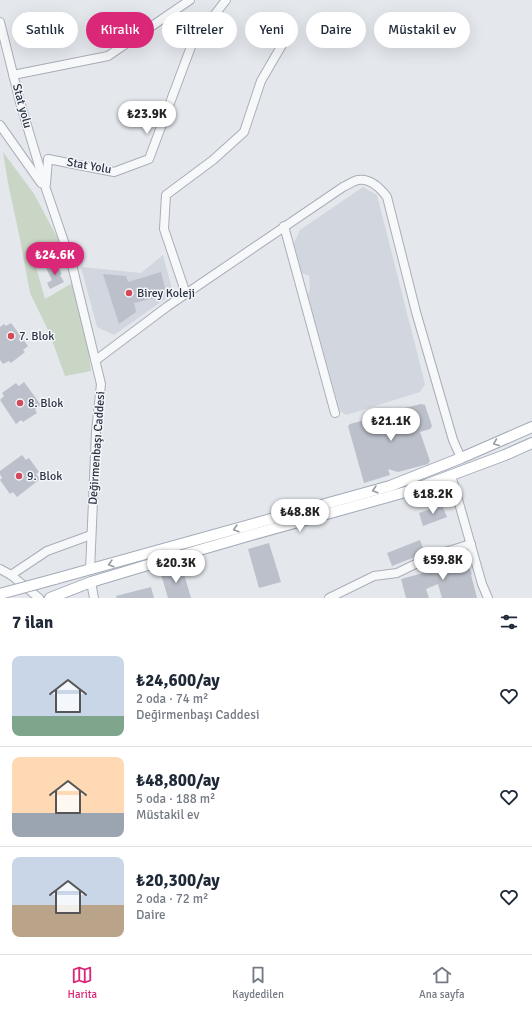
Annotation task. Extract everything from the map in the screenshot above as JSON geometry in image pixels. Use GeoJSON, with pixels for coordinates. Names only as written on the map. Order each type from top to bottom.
{"type":"FeatureCollection","features":[{"type":"Feature","properties":{"kind":"main road"},"geometry":{"type":"LineString","coordinates":[[0,594],[390,486],[461,458],[532,427]]}},
{"type":"Feature","properties":{"kind":"main road"},"geometry":{"type":"LineString","coordinates":[[54,597],[91,582],[250,535],[409,491],[506,455],[532,443]]}},
{"type":"Feature","properties":{"kind":"street"},"geometry":{"type":"LineString","coordinates":[[13,75],[108,56],[190,0]]}},
{"type":"Feature","properties":{"kind":"street","name":"Stat Yolu"},"geometry":{"type":"LineString","coordinates":[[46,189],[48,159],[114,172],[149,159],[192,44],[226,0]]}},
{"type":"Feature","properties":{"kind":"street","name":"Stat yolu"},"geometry":{"type":"LineString","coordinates":[[0,22],[13,75],[46,189]]}},
{"type":"Feature","properties":{"kind":"street"},"geometry":{"type":"LineString","coordinates":[[186,294],[164,229],[166,195],[213,160],[244,132],[261,81],[280,48]]}},
{"type":"Feature","properties":{"kind":"street"},"geometry":{"type":"LineString","coordinates":[[0,125],[46,189]]}},
{"type":"Feature","properties":{"kind":"street"},"geometry":{"type":"LineString","coordinates":[[96,360],[186,294],[284,226],[343,187],[358,180],[367,180],[376,185],[387,197],[416,312],[446,418],[461,458]]}},
{"type":"Feature","properties":{"kind":"street","name":"Değirmenbaşı Caddesi"},"geometry":{"type":"LineString","coordinates":[[46,189],[72,265],[101,384],[96,432],[90,570]]}},
{"type":"Feature","properties":{"kind":"street"},"geometry":{"type":"LineString","coordinates":[[284,226],[335,413]]}},
{"type":"Feature","properties":{"kind":"street"},"geometry":{"type":"LineString","coordinates":[[451,475],[482,584],[488,598]]}},
{"type":"Feature","properties":{"kind":"street"},"geometry":{"type":"LineString","coordinates":[[11,575],[46,551],[91,535]]}},
{"type":"Feature","properties":{"kind":"street"},"geometry":{"type":"LineString","coordinates":[[329,598],[374,576],[397,572],[432,556],[471,544]]}},
{"type":"Feature","properties":{"kind":"street"},"geometry":{"type":"LineString","coordinates":[[0,569],[11,575],[39,598]]}},
{"type":"Feature","properties":{"kind":"street"},"geometry":{"type":"LineString","coordinates":[[91,582],[94,598]]}},
{"type":"Feature","properties":{"kind":"shaded area"},"geometry":{"type":"Polygon","coordinates":[[[363,187],[377,195],[425,384],[420,392],[346,415],[340,411],[308,295],[310,288],[309,276],[302,273],[294,243],[300,230],[363,187]]]}},
{"type":"Feature","properties":{"kind":"shaded area","name":"Birey Koleji"},"geometry":{"type":"Polygon","coordinates":[[[163,255],[172,289],[168,297],[114,335],[97,327],[81,267],[141,273],[163,255]]]}},
{"type":"Feature","properties":{"kind":"green space"},"geometry":{"type":"Polygon","coordinates":[[[3,152],[34,194],[64,250],[36,267],[45,299],[74,282],[93,355],[89,356],[91,371],[65,376],[49,332],[30,293],[3,152]]]}},
{"type":"Feature","properties":{"kind":"building"},"geometry":{"type":"Polygon","coordinates":[[[55,263],[62,274],[60,275],[64,282],[50,289],[47,283],[52,280],[46,268],[55,263]]]}},
{"type":"Feature","properties":{"kind":"building"},"geometry":{"type":"Polygon","coordinates":[[[161,272],[165,288],[159,297],[134,303],[136,312],[119,324],[103,274],[126,276],[128,282],[161,272]]]}},
{"type":"Feature","properties":{"kind":"building","name":"7. Blok"},"geometry":{"type":"Polygon","coordinates":[[[11,323],[28,346],[23,350],[25,352],[11,363],[9,361],[3,364],[0,360],[0,327],[4,324],[6,326],[11,323]]]}},
{"type":"Feature","properties":{"kind":"building","name":"8. Blok"},"geometry":{"type":"Polygon","coordinates":[[[24,382],[41,405],[35,410],[37,413],[23,422],[21,420],[16,424],[0,400],[4,396],[2,393],[16,383],[19,386],[24,382]]]}},
{"type":"Feature","properties":{"kind":"building"},"geometry":{"type":"Polygon","coordinates":[[[421,404],[425,405],[432,426],[430,429],[420,432],[430,461],[428,464],[398,472],[388,469],[390,475],[364,483],[348,426],[350,424],[380,416],[387,418],[392,411],[421,404]]]}},
{"type":"Feature","properties":{"kind":"building","name":"9. Blok"},"geometry":{"type":"Polygon","coordinates":[[[22,455],[26,460],[29,458],[39,472],[36,474],[40,479],[17,497],[13,492],[10,494],[0,480],[2,478],[0,471],[22,455]]]}},
{"type":"Feature","properties":{"kind":"building"},"geometry":{"type":"Polygon","coordinates":[[[442,505],[447,517],[423,526],[419,513],[442,505]]]}},
{"type":"Feature","properties":{"kind":"building"},"geometry":{"type":"Polygon","coordinates":[[[420,540],[425,553],[392,566],[387,553],[420,540]]]}},
{"type":"Feature","properties":{"kind":"building"},"geometry":{"type":"Polygon","coordinates":[[[269,543],[281,582],[259,588],[248,549],[269,543]]]}},
{"type":"Feature","properties":{"kind":"building"},"geometry":{"type":"Polygon","coordinates":[[[463,554],[472,574],[477,598],[442,598],[438,584],[426,589],[429,598],[406,598],[401,579],[431,571],[430,568],[463,554]]]}},
{"type":"Feature","properties":{"kind":"building"},"geometry":{"type":"Polygon","coordinates":[[[182,567],[191,598],[168,598],[161,574],[182,567]]]}},
{"type":"Feature","properties":{"kind":"building"},"geometry":{"type":"Polygon","coordinates":[[[151,587],[154,598],[117,598],[116,596],[151,587]]]}},
{"type":"Feature","properties":{"kind":"place","name":"Birey Koleji"},"geometry":{"type":"Point","coordinates":[129,293]}},
{"type":"Feature","properties":{"kind":"place","name":"7. Blok"},"geometry":{"type":"Point","coordinates":[11,336]}},
{"type":"Feature","properties":{"kind":"place","name":"8. Blok"},"geometry":{"type":"Point","coordinates":[20,403]}},
{"type":"Feature","properties":{"kind":"place","name":"9. Blok"},"geometry":{"type":"Point","coordinates":[19,476]}}]}
